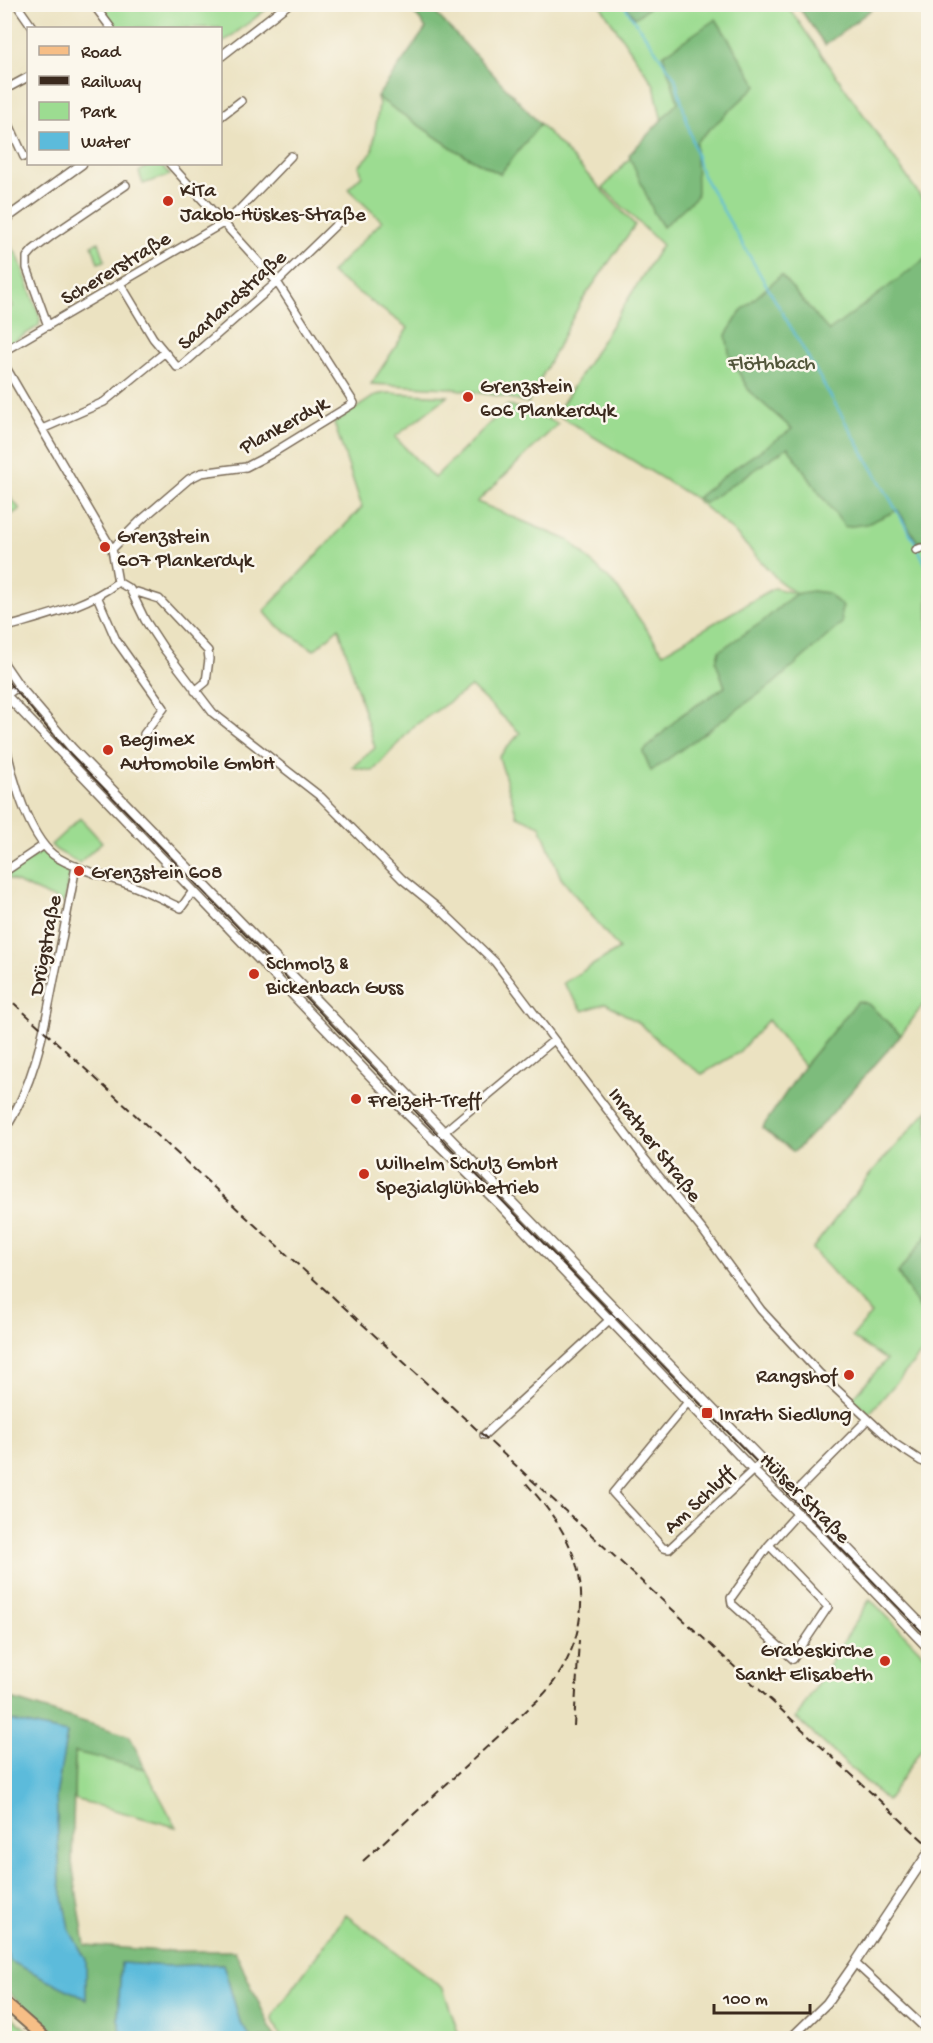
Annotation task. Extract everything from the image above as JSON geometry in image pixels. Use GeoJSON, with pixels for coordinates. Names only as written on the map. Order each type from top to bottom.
{"type":"FeatureCollection","features":[{"type":"Feature","properties":{"kind":"main road"},"geometry":{"type":"LineString","coordinates":[[4,2002],[45,2038]]}},
{"type":"Feature","properties":{"kind":"street"},"geometry":{"type":"LineString","coordinates":[[93,4],[109,27]]}},
{"type":"Feature","properties":{"kind":"street"},"geometry":{"type":"LineString","coordinates":[[222,55],[288,4]]}},
{"type":"Feature","properties":{"kind":"street"},"geometry":{"type":"LineString","coordinates":[[19,8],[32,27]]}},
{"type":"Feature","properties":{"kind":"street"},"geometry":{"type":"LineString","coordinates":[[5,90],[27,78]]}},
{"type":"Feature","properties":{"kind":"street"},"geometry":{"type":"LineString","coordinates":[[222,115],[241,101]]}},
{"type":"Feature","properties":{"kind":"street"},"geometry":{"type":"LineString","coordinates":[[4,113],[24,157]]}},
{"type":"Feature","properties":{"kind":"street","name":"Schererstraße"},"geometry":{"type":"LineString","coordinates":[[4,351],[223,223],[237,212],[291,156]]}},
{"type":"Feature","properties":{"kind":"street"},"geometry":{"type":"LineString","coordinates":[[4,220],[81,165]]}},
{"type":"Feature","properties":{"kind":"street"},"geometry":{"type":"LineString","coordinates":[[171,165],[277,282]]}},
{"type":"Feature","properties":{"kind":"street"},"geometry":{"type":"LineString","coordinates":[[48,326],[27,268],[27,257],[54,234],[126,184]]}},
{"type":"Feature","properties":{"kind":"street","name":"Saarlandstraße"},"geometry":{"type":"LineString","coordinates":[[120,283],[141,320],[164,353],[177,367],[182,366],[277,282],[346,215]]}},
{"type":"Feature","properties":{"kind":"street","name":"Plankerdyk"},"geometry":{"type":"LineString","coordinates":[[112,549],[140,521],[189,479],[201,473],[246,467],[354,403],[277,282]]}},
{"type":"Feature","properties":{"kind":"street","name":"Saarlandstraße"},"geometry":{"type":"LineString","coordinates":[[42,429],[104,402],[164,353]]}},
{"type":"Feature","properties":{"kind":"street"},"geometry":{"type":"LineString","coordinates":[[4,364],[112,549],[118,582]]}},
{"type":"Feature","properties":{"kind":"street"},"geometry":{"type":"LineString","coordinates":[[118,582],[134,591],[159,599],[208,651],[206,682],[195,691]]}},
{"type":"Feature","properties":{"kind":"street"},"geometry":{"type":"LineString","coordinates":[[4,628],[48,616],[97,596],[118,582]]}},
{"type":"Feature","properties":{"kind":"street","name":"Inrather Straße"},"geometry":{"type":"LineString","coordinates":[[134,591],[145,620],[213,713],[321,796],[408,884],[444,913],[495,962],[644,1158],[704,1232],[761,1310],[819,1373],[895,1444],[928,1464]]}},
{"type":"Feature","properties":{"kind":"street"},"geometry":{"type":"LineString","coordinates":[[97,596],[116,640],[164,708],[144,734]]}},
{"type":"Feature","properties":{"kind":"street","name":"Hülser Straße"},"geometry":{"type":"LineString","coordinates":[[4,664],[72,748],[928,1631]]}},
{"type":"Feature","properties":{"kind":"street"},"geometry":{"type":"LineString","coordinates":[[5,695],[20,686]]}},
{"type":"Feature","properties":{"kind":"street","name":"Hülser Straße"},"geometry":{"type":"LineString","coordinates":[[5,695],[433,1141],[500,1205],[753,1470],[798,1513],[928,1648]]}},
{"type":"Feature","properties":{"kind":"street"},"geometry":{"type":"LineString","coordinates":[[4,735],[22,800],[32,825],[50,853],[76,866],[131,885],[181,908],[193,891]]}},
{"type":"Feature","properties":{"kind":"street"},"geometry":{"type":"LineString","coordinates":[[4,872],[44,845]]}},
{"type":"Feature","properties":{"kind":"street","name":"Drügstraße"},"geometry":{"type":"LineString","coordinates":[[4,1131],[18,1110],[29,1084],[41,1041],[76,866]]}},
{"type":"Feature","properties":{"kind":"street"},"geometry":{"type":"LineString","coordinates":[[433,1141],[554,1040]]}},
{"type":"Feature","properties":{"kind":"street"},"geometry":{"type":"LineString","coordinates":[[484,1435],[620,1311]]}},
{"type":"Feature","properties":{"kind":"street","name":"Am Schluff"},"geometry":{"type":"LineString","coordinates":[[688,1402],[613,1493],[663,1548],[669,1549],[764,1460]]}},
{"type":"Feature","properties":{"kind":"street","name":"Hülser Straße"},"geometry":{"type":"LineString","coordinates":[[795,1493],[868,1419]]}},
{"type":"Feature","properties":{"kind":"street"},"geometry":{"type":"LineString","coordinates":[[769,1545],[828,1607],[793,1659],[732,1604],[731,1598],[769,1545],[798,1513]]}},
{"type":"Feature","properties":{"kind":"street"},"geometry":{"type":"LineString","coordinates":[[791,2038],[826,2003],[928,1853]]}},
{"type":"Feature","properties":{"kind":"street"},"geometry":{"type":"LineString","coordinates":[[855,1963],[928,2031]]}},
{"type":"Feature","properties":{"kind":"green space"},"geometry":{"type":"Polygon","coordinates":[[[97,5],[272,5],[222,43],[222,27],[115,27],[97,5]]]}},
{"type":"Feature","properties":{"kind":"green space"},"geometry":{"type":"Polygon","coordinates":[[[408,5],[428,5],[540,124],[500,174],[457,151],[377,97],[426,28],[408,5]]]}},
{"type":"Feature","properties":{"kind":"green space"},"geometry":{"type":"Polygon","coordinates":[[[600,5],[787,5],[928,207],[928,998],[901,1035],[868,1004],[858,1001],[804,1066],[768,1020],[738,1053],[702,1074],[674,1055],[639,1023],[606,1003],[583,1011],[563,983],[619,949],[561,878],[540,826],[517,816],[499,757],[520,733],[471,687],[414,726],[373,771],[352,767],[375,748],[339,628],[314,650],[276,625],[264,611],[362,507],[334,423],[376,395],[386,393],[448,396],[395,437],[434,478],[508,405],[538,414],[558,424],[477,502],[570,541],[617,587],[663,653],[774,588],[795,593],[779,581],[733,531],[693,497],[556,414],[662,245],[603,188],[662,122],[654,85],[600,5]],[[720,672],[725,687],[680,716],[736,698],[720,672]]]}},
{"type":"Feature","properties":{"kind":"green space"},"geometry":{"type":"Polygon","coordinates":[[[625,5],[652,5],[635,18],[625,5]]]}},
{"type":"Feature","properties":{"kind":"green space"},"geometry":{"type":"Polygon","coordinates":[[[797,5],[877,5],[825,45],[797,5]]]}},
{"type":"Feature","properties":{"kind":"green space"},"geometry":{"type":"Polygon","coordinates":[[[716,19],[757,85],[696,142],[697,196],[663,227],[654,213],[629,155],[678,102],[663,55],[716,19]]]}},
{"type":"Feature","properties":{"kind":"green space"},"geometry":{"type":"Polygon","coordinates":[[[377,97],[457,151],[500,174],[540,124],[635,225],[581,302],[528,403],[449,388],[371,384],[408,328],[331,273],[382,221],[348,189],[362,175],[359,166],[372,153],[379,104],[377,97]]]}},
{"type":"Feature","properties":{"kind":"green space"},"geometry":{"type":"Polygon","coordinates":[[[149,165],[161,165],[170,175],[143,184],[139,172],[149,165]]]}},
{"type":"Feature","properties":{"kind":"green space"},"geometry":{"type":"Polygon","coordinates":[[[5,238],[18,256],[40,318],[39,326],[5,347],[4,312],[13,306],[5,294],[5,238]]]}},
{"type":"Feature","properties":{"kind":"green space"},"geometry":{"type":"Polygon","coordinates":[[[99,242],[105,261],[98,263],[92,245],[99,242]]]}},
{"type":"Feature","properties":{"kind":"green space"},"geometry":{"type":"Polygon","coordinates":[[[928,257],[928,538],[918,543],[898,510],[867,524],[845,527],[788,447],[705,503],[697,498],[729,472],[792,429],[750,392],[730,358],[726,335],[742,310],[781,275],[829,331],[928,257]]]}},
{"type":"Feature","properties":{"kind":"green space"},"geometry":{"type":"Polygon","coordinates":[[[4,491],[20,509],[5,519],[4,491]]]}},
{"type":"Feature","properties":{"kind":"green space"},"geometry":{"type":"Polygon","coordinates":[[[812,591],[828,593],[843,607],[842,623],[773,684],[651,771],[643,752],[680,716],[725,687],[716,662],[719,651],[762,622],[795,594],[812,591]]]}},
{"type":"Feature","properties":{"kind":"green space"},"geometry":{"type":"Polygon","coordinates":[[[80,818],[102,842],[79,863],[51,845],[80,818]]]}},
{"type":"Feature","properties":{"kind":"green space"},"geometry":{"type":"Polygon","coordinates":[[[40,852],[47,853],[56,861],[55,864],[60,866],[62,863],[70,869],[64,903],[5,877],[40,852]]]}},
{"type":"Feature","properties":{"kind":"green space"},"geometry":{"type":"Polygon","coordinates":[[[858,1001],[868,1004],[901,1035],[827,1119],[794,1152],[762,1128],[804,1066],[858,1001]]]}},
{"type":"Feature","properties":{"kind":"green space"},"geometry":{"type":"Polygon","coordinates":[[[928,1110],[928,1234],[898,1273],[928,1326],[928,1346],[869,1414],[853,1398],[886,1360],[852,1337],[871,1314],[812,1249],[872,1172],[928,1110]]]}},
{"type":"Feature","properties":{"kind":"green space"},"geometry":{"type":"Polygon","coordinates":[[[928,1234],[928,1326],[898,1273],[928,1234]]]}},
{"type":"Feature","properties":{"kind":"green space"},"geometry":{"type":"Polygon","coordinates":[[[870,1599],[928,1659],[928,1739],[887,1801],[796,1718],[870,1599]]]}},
{"type":"Feature","properties":{"kind":"green space"},"geometry":{"type":"Polygon","coordinates":[[[5,1697],[130,1736],[145,1769],[75,1752],[72,1863],[85,1945],[162,1951],[235,1951],[275,2038],[251,2038],[240,2022],[223,1964],[167,1966],[121,1963],[118,2019],[123,2038],[60,2038],[5,1989],[5,1948],[10,1961],[86,1999],[86,1960],[69,1929],[60,1883],[56,1796],[67,1733],[8,1720],[5,1755],[5,1697]]]}},
{"type":"Feature","properties":{"kind":"green space"},"geometry":{"type":"Polygon","coordinates":[[[75,1751],[145,1769],[176,1827],[74,1799],[75,1751]]]}},
{"type":"Feature","properties":{"kind":"green space"},"geometry":{"type":"Polygon","coordinates":[[[346,1915],[443,1988],[460,2038],[281,2038],[272,2017],[346,1915]]]}},
{"type":"Feature","properties":{"kind":"green space"},"geometry":{"type":"Polygon","coordinates":[[[5,2011],[36,2038],[5,2038],[5,2011]]]}},
{"type":"Feature","properties":{"kind":"water"},"geometry":{"type":"Polygon","coordinates":[[[8,1720],[67,1733],[56,1796],[60,1883],[69,1929],[86,1960],[86,1999],[10,1961],[5,1948],[4,1755],[8,1720]]]}},
{"type":"Feature","properties":{"kind":"water"},"geometry":{"type":"Polygon","coordinates":[[[121,1963],[167,1966],[223,1964],[240,2022],[251,2038],[123,2038],[118,2019],[121,1963]]]}},
{"type":"Feature","properties":{"kind":"waterway","name":"Flöthbach"},"geometry":{"type":"LineString","coordinates":[[623,4],[675,78],[701,172],[916,544],[928,570]]}},
{"type":"Feature","properties":{"kind":"tram line"},"geometry":{"type":"LineString","coordinates":[[4,677],[59,742],[928,1638]]}},
{"type":"Feature","properties":{"kind":"railway"},"geometry":{"type":"LineString","coordinates":[[4,994],[928,1845]]}},
{"type":"Feature","properties":{"kind":"railway"},"geometry":{"type":"LineString","coordinates":[[363,1861],[541,1697],[565,1664],[573,1646],[581,1607],[581,1586],[577,1566],[561,1529],[525,1482]]}},
{"type":"Feature","properties":{"kind":"railway"},"geometry":{"type":"LineString","coordinates":[[574,1726],[579,1640]]}},
{"type":"Feature","properties":{"kind":"place","name":"KiTa Jakob-Hüskes-Straße"},"geometry":{"type":"Point","coordinates":[168,201]}},
{"type":"Feature","properties":{"kind":"place","name":"Grenzstein 606 Plankerdyk"},"geometry":{"type":"Point","coordinates":[468,397]}},
{"type":"Feature","properties":{"kind":"place","name":"Grenzstein 607 Plankerdyk"},"geometry":{"type":"Point","coordinates":[105,547]}},
{"type":"Feature","properties":{"kind":"place","name":"Begimex Automobile GmbH"},"geometry":{"type":"Point","coordinates":[108,750]}},
{"type":"Feature","properties":{"kind":"place","name":"Grenzstein 608"},"geometry":{"type":"Point","coordinates":[79,871]}},
{"type":"Feature","properties":{"kind":"place","name":"Schmolz & Bickenbach Guss"},"geometry":{"type":"Point","coordinates":[254,974]}},
{"type":"Feature","properties":{"kind":"place","name":"Freizeit-Treff"},"geometry":{"type":"Point","coordinates":[356,1099]}},
{"type":"Feature","properties":{"kind":"place","name":"Wilhelm Schulz GmbH Spezialglühbetrieb"},"geometry":{"type":"Point","coordinates":[364,1174]}},
{"type":"Feature","properties":{"kind":"place","name":"Rangshof"},"geometry":{"type":"Point","coordinates":[849,1375]}},
{"type":"Feature","properties":{"kind":"place","name":"Inrath Siedlung"},"geometry":{"type":"Point","coordinates":[707,1413]}},
{"type":"Feature","properties":{"kind":"place","name":"Grabeskirche Sankt Elisabeth"},"geometry":{"type":"Point","coordinates":[885,1661]}}]}
